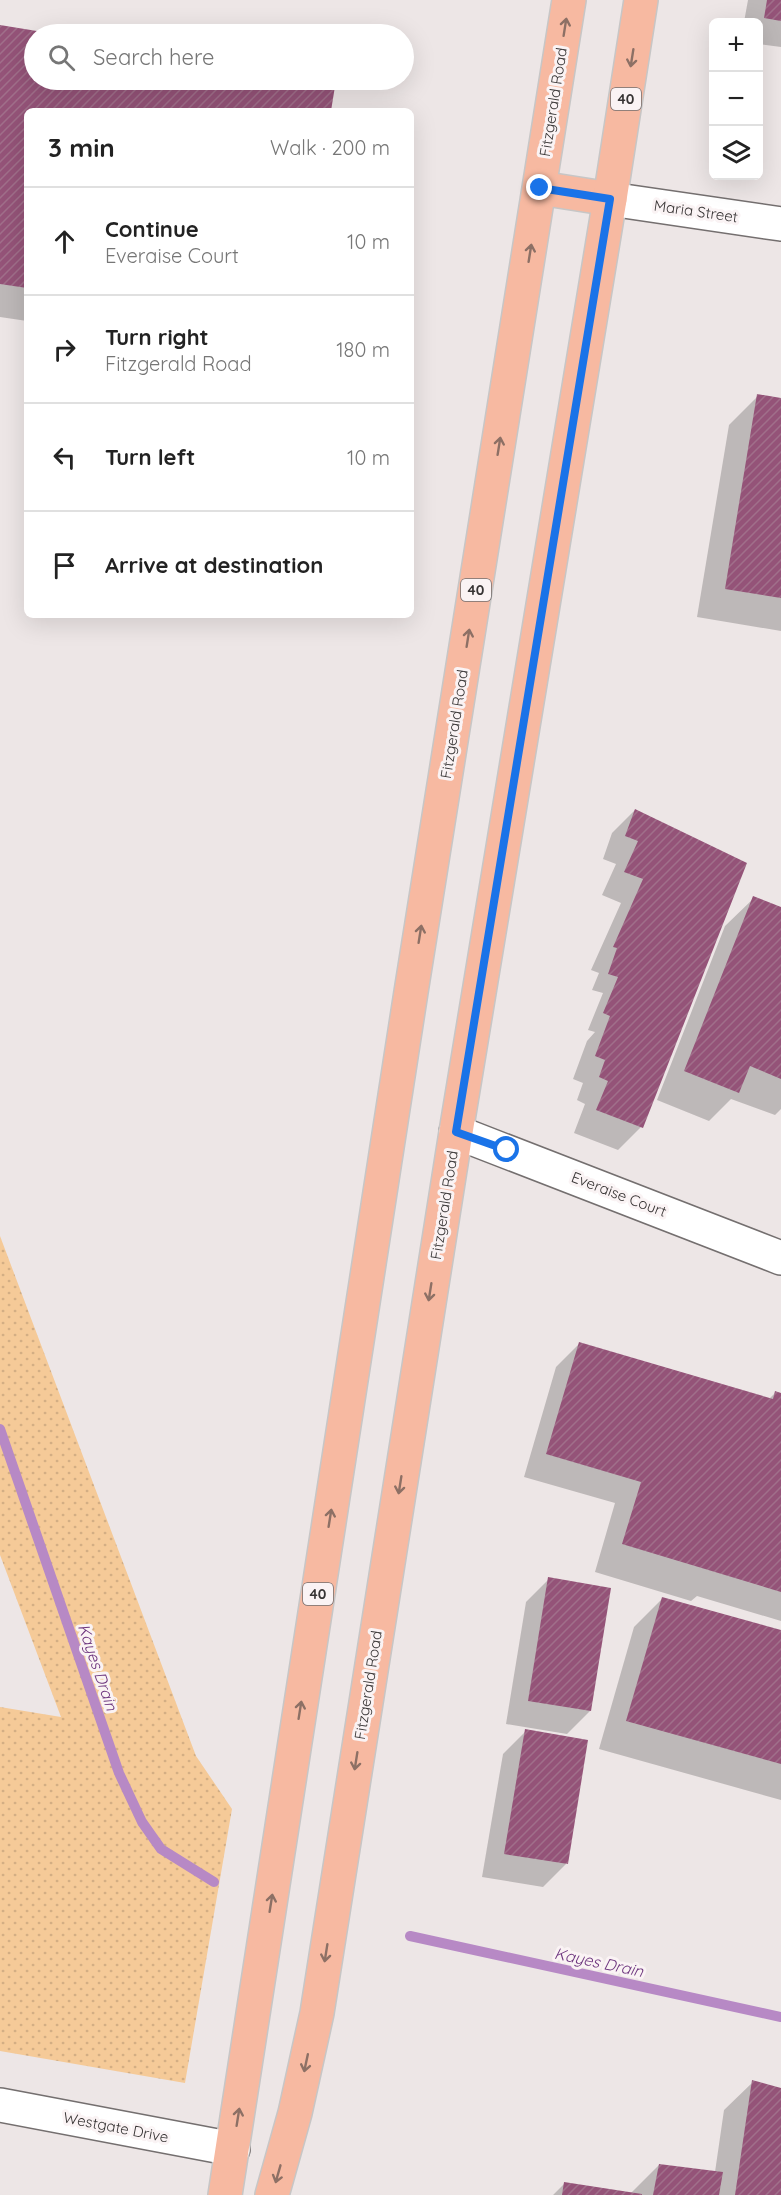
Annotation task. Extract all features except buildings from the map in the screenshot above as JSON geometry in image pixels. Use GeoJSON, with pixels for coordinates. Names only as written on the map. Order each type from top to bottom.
{"type":"FeatureCollection","features":[{"type":"Feature","properties":{"kind":"main road","name":"Fitzgerald Road"},"geometry":{"type":"LineString","coordinates":[[225,2195],[409,1004],[569,0]]}},
{"type":"Feature","properties":{"kind":"main road","name":"Fitzgerald Road"},"geometry":{"type":"LineString","coordinates":[[272,2195],[295,2113],[317,2013],[456,1132],[641,0]]}},
{"type":"Feature","properties":{"kind":"main road"},"geometry":{"type":"LineString","coordinates":[[540,188],[610,199]]}},
{"type":"Feature","properties":{"kind":"street","name":"Maria Street"},"geometry":{"type":"LineString","coordinates":[[610,199],[781,224]]}},
{"type":"Feature","properties":{"kind":"street","name":"Everaise Court"},"geometry":{"type":"LineString","coordinates":[[456,1132],[781,1258]]}},
{"type":"Feature","properties":{"kind":"street","name":"Westgate Drive"},"geometry":{"type":"LineString","coordinates":[[0,2105],[233,2149]]}},
{"type":"Feature","properties":{"kind":"shaded area"},"geometry":{"type":"Polygon","coordinates":[[[0,1236],[196,1756],[232,1809],[185,2083],[0,2051],[0,1707],[61,1717],[0,1555],[0,1236]]]}},
{"type":"Feature","properties":{"kind":"waterway","name":"Kayes Drain"},"geometry":{"type":"LineString","coordinates":[[0,1429],[119,1773],[142,1822],[161,1849],[214,1882]]}},
{"type":"Feature","properties":{"kind":"waterway","name":"Kayes Drain"},"geometry":{"type":"LineString","coordinates":[[410,1936],[781,2017]]}},
{"type":"Feature","properties":{"kind":"route"},"geometry":{"type":"LineString","coordinates":[[507,1150],[456,1132],[610,199],[540,188]]}}]}
